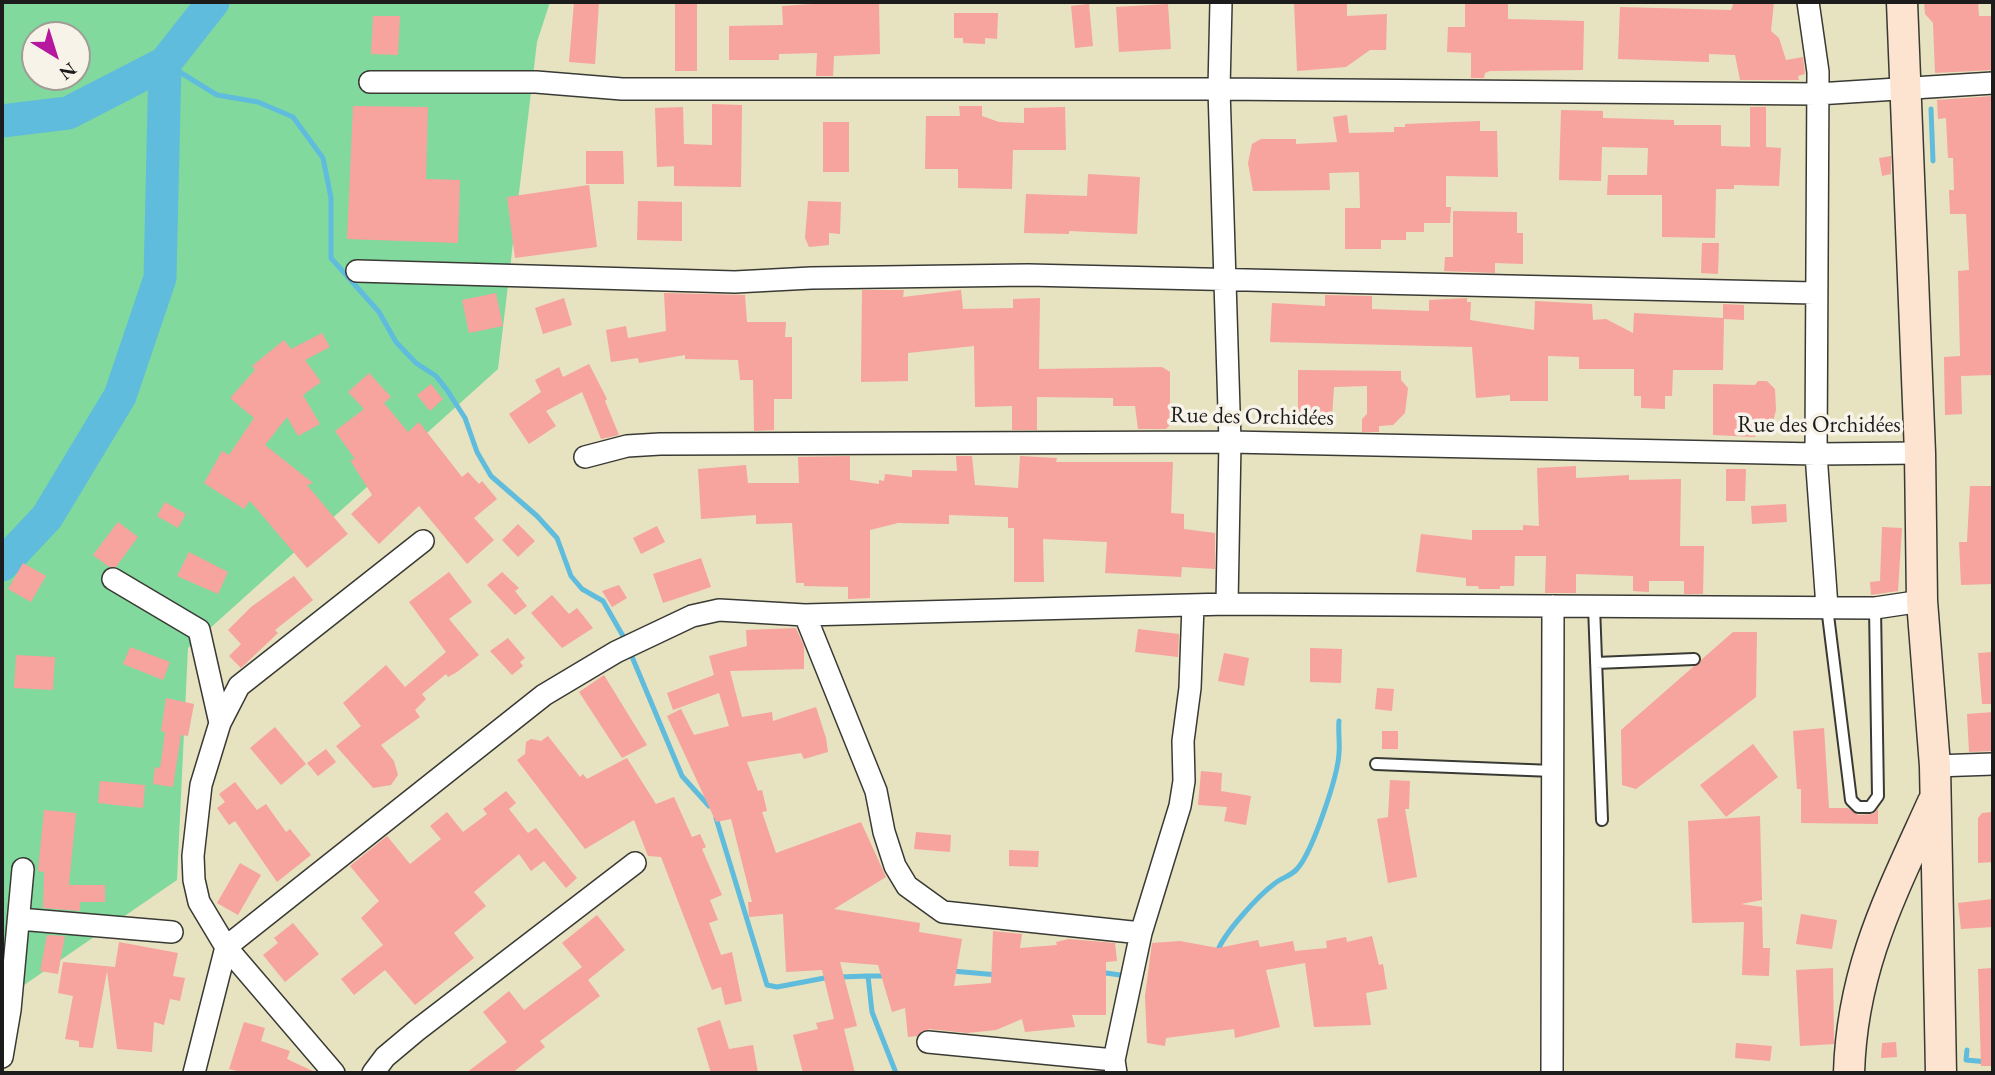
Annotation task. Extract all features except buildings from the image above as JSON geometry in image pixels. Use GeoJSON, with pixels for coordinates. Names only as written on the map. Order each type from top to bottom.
{"type":"FeatureCollection","features":[{"type":"Feature","properties":{"kind":"main road"},"geometry":{"type":"LineString","coordinates":[[1902,2],[1920,453],[1922,601],[1935,781],[1941,1073]]}},
{"type":"Feature","properties":{"kind":"main road"},"geometry":{"type":"LineString","coordinates":[[1849,1073],[1852,1024],[1863,967],[1935,781]]}},
{"type":"Feature","properties":{"kind":"street"},"geometry":{"type":"LineString","coordinates":[[1221,2],[1219,89],[1228,280],[1230,442],[1227,604]]}},
{"type":"Feature","properties":{"kind":"street"},"geometry":{"type":"LineString","coordinates":[[1808,2],[1818,72],[1814,293],[1816,454],[1827,607]]}},
{"type":"Feature","properties":{"kind":"street"},"geometry":{"type":"LineString","coordinates":[[370,82],[536,82],[622,89],[1219,89],[1817,94],[1993,83]]}},
{"type":"Feature","properties":{"kind":"street"},"geometry":{"type":"LineString","coordinates":[[357,271],[735,282],[1014,275],[1814,293]]}},
{"type":"Feature","properties":{"kind":"street","name":"Rue des Orchidées"},"geometry":{"type":"LineString","coordinates":[[585,457],[627,446],[660,444],[1230,442],[1816,454],[1920,453]]}},
{"type":"Feature","properties":{"kind":"street"},"geometry":{"type":"LineString","coordinates":[[334,1073],[226,947],[199,902],[194,880],[201,785],[220,723],[239,686],[424,541]]}},
{"type":"Feature","properties":{"kind":"street"},"geometry":{"type":"LineString","coordinates":[[113,579],[200,630],[220,723]]}},
{"type":"Feature","properties":{"kind":"street"},"geometry":{"type":"LineString","coordinates":[[194,1073],[226,947],[544,695],[616,652],[692,615],[719,610],[805,615],[1193,604],[1875,608],[1922,601]]}},
{"type":"Feature","properties":{"kind":"street"},"geometry":{"type":"LineString","coordinates":[[928,1042],[1115,1067],[1141,933],[1173,832],[1184,782],[1183,741],[1190,688],[1193,604]]}},
{"type":"Feature","properties":{"kind":"street"},"geometry":{"type":"LineString","coordinates":[[1552,1073],[1553,606]]}},
{"type":"Feature","properties":{"kind":"street"},"geometry":{"type":"LineString","coordinates":[[805,615],[876,791],[895,866],[907,886],[943,912],[1141,933]]}},
{"type":"Feature","properties":{"kind":"street"},"geometry":{"type":"LineString","coordinates":[[1935,781],[1993,764]]}},
{"type":"Feature","properties":{"kind":"street"},"geometry":{"type":"LineString","coordinates":[[373,1073],[385,1057],[416,1031],[635,863]]}},
{"type":"Feature","properties":{"kind":"street"},"geometry":{"type":"LineString","coordinates":[[2,1057],[10,1010],[23,869]]}},
{"type":"Feature","properties":{"kind":"street"},"geometry":{"type":"LineString","coordinates":[[19,919],[172,932]]}},
{"type":"Feature","properties":{"kind":"lane"},"geometry":{"type":"LineString","coordinates":[[1594,606],[1602,820]]}},
{"type":"Feature","properties":{"kind":"lane"},"geometry":{"type":"LineString","coordinates":[[1827,607],[1852,800],[1858,807],[1870,807],[1878,796],[1875,608]]}},
{"type":"Feature","properties":{"kind":"lane"},"geometry":{"type":"LineString","coordinates":[[1596,663],[1694,659]]}},
{"type":"Feature","properties":{"kind":"lane"},"geometry":{"type":"LineString","coordinates":[[1376,764],[1553,771]]}},
{"type":"Feature","properties":{"kind":"green space"},"geometry":{"type":"Polygon","coordinates":[[[2,2],[550,2],[537,42],[498,369],[188,648],[177,880],[11,994],[2,996],[2,2]]]}},
{"type":"Feature","properties":{"kind":"waterway"},"geometry":{"type":"LineString","coordinates":[[2,121],[68,113],[165,63],[213,2]]}},
{"type":"Feature","properties":{"kind":"waterway"},"geometry":{"type":"LineString","coordinates":[[165,63],[217,95],[258,102],[293,117],[323,158],[331,198],[331,258],[379,312],[396,342],[416,363],[436,376],[447,390],[465,418],[477,452],[491,476],[537,516],[557,538],[571,576],[582,589],[603,601],[627,643]]}},
{"type":"Feature","properties":{"kind":"waterway"},"geometry":{"type":"LineString","coordinates":[[2,565],[47,517],[120,396],[160,278],[165,63]]}},
{"type":"Feature","properties":{"kind":"waterway"},"geometry":{"type":"LineString","coordinates":[[1931,109],[1933,161]]}},
{"type":"Feature","properties":{"kind":"waterway"},"geometry":{"type":"LineString","coordinates":[[630,652],[682,776],[709,806]]}},
{"type":"Feature","properties":{"kind":"waterway"},"geometry":{"type":"LineString","coordinates":[[1217,953],[1233,926],[1250,906],[1274,884],[1295,871],[1310,847],[1338,764],[1339,721]]}},
{"type":"Feature","properties":{"kind":"waterway"},"geometry":{"type":"LineString","coordinates":[[716,818],[767,985],[777,987],[830,977]]}},
{"type":"Feature","properties":{"kind":"waterway"},"geometry":{"type":"LineString","coordinates":[[952,971],[998,975]]}},
{"type":"Feature","properties":{"kind":"waterway"},"geometry":{"type":"LineString","coordinates":[[1099,972],[1127,976]]}},
{"type":"Feature","properties":{"kind":"waterway"},"geometry":{"type":"LineString","coordinates":[[868,976],[887,976]]}},
{"type":"Feature","properties":{"kind":"waterway"},"geometry":{"type":"LineString","coordinates":[[840,977],[868,976],[872,1012],[896,1073]]}},
{"type":"Feature","properties":{"kind":"waterway"},"geometry":{"type":"LineString","coordinates":[[1967,1050],[1966,1060],[1988,1062]]}}]}
